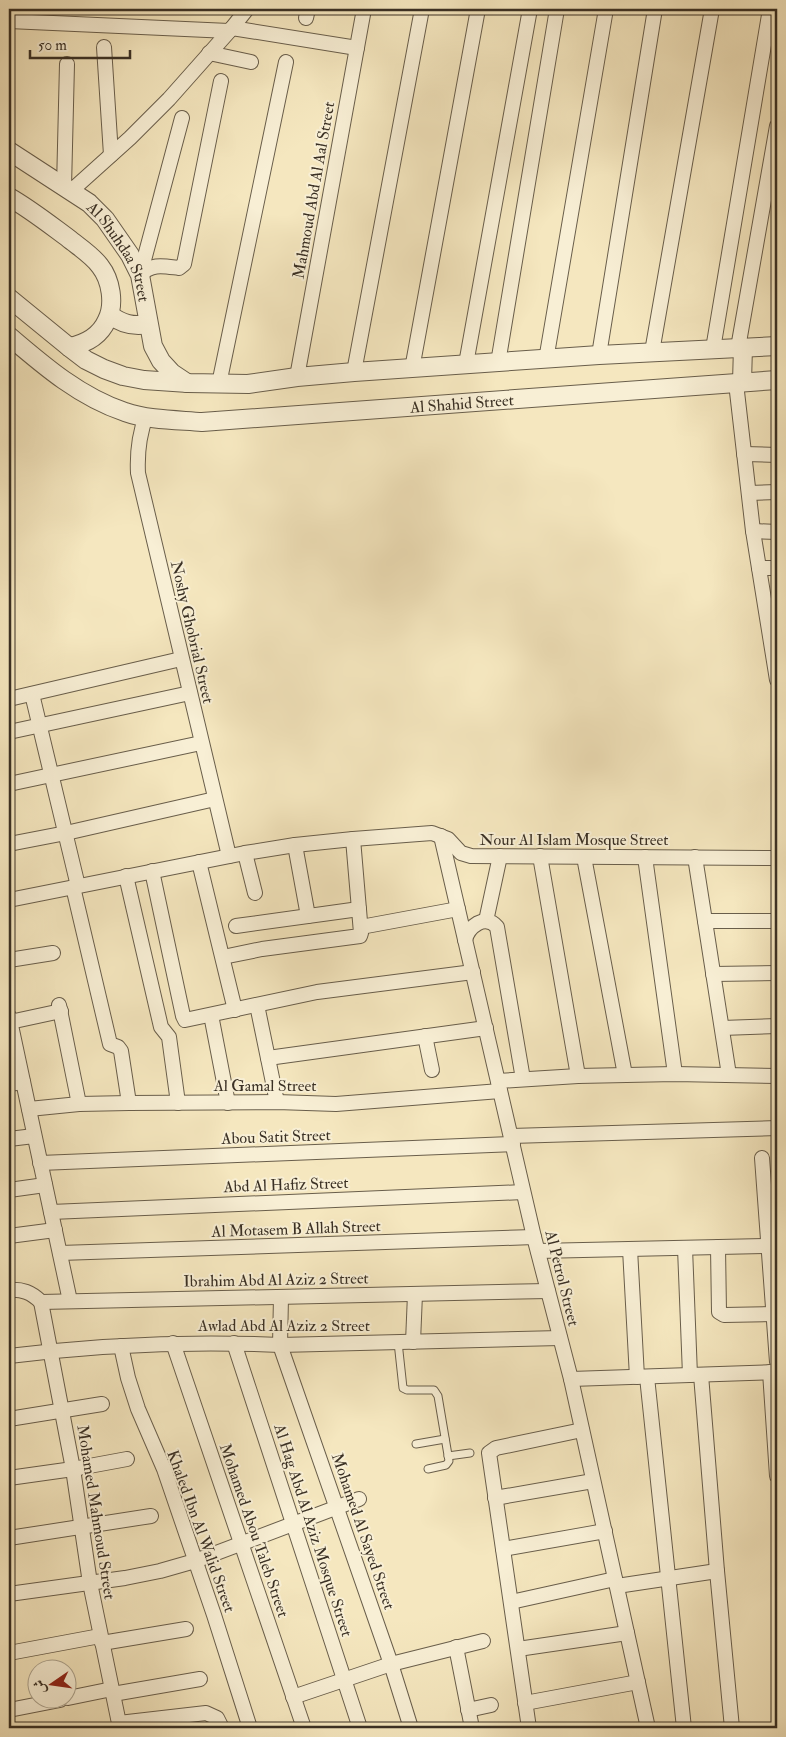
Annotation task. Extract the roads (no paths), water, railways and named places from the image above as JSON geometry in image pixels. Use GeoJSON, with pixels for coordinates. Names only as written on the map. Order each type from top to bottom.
{"type":"FeatureCollection","features":[{"type":"Feature","properties":{"kind":"street"},"geometry":{"type":"LineString","coordinates":[[68,189],[110,155],[169,99],[247,9]]}},
{"type":"Feature","properties":{"kind":"street","name":"Mahmoud Abd Al Aal Street"},"geometry":{"type":"LineString","coordinates":[[296,377],[364,9]]}},
{"type":"Feature","properties":{"kind":"street"},"geometry":{"type":"LineString","coordinates":[[354,372],[422,9]]}},
{"type":"Feature","properties":{"kind":"street"},"geometry":{"type":"LineString","coordinates":[[412,369],[478,9]]}},
{"type":"Feature","properties":{"kind":"street"},"geometry":{"type":"LineString","coordinates":[[466,364],[530,9]]}},
{"type":"Feature","properties":{"kind":"street"},"geometry":{"type":"LineString","coordinates":[[498,363],[557,9]]}},
{"type":"Feature","properties":{"kind":"street"},"geometry":{"type":"LineString","coordinates":[[546,360],[606,9]]}},
{"type":"Feature","properties":{"kind":"street"},"geometry":{"type":"LineString","coordinates":[[599,355],[655,9]]}},
{"type":"Feature","properties":{"kind":"street"},"geometry":{"type":"LineString","coordinates":[[652,352],[712,9]]}},
{"type":"Feature","properties":{"kind":"street"},"geometry":{"type":"LineString","coordinates":[[713,349],[770,9]]}},
{"type":"Feature","properties":{"kind":"street"},"geometry":{"type":"LineString","coordinates":[[9,21],[230,30],[357,48]]}},
{"type":"Feature","properties":{"kind":"street"},"geometry":{"type":"LineString","coordinates":[[104,47],[110,155]]}},
{"type":"Feature","properties":{"kind":"street"},"geometry":{"type":"LineString","coordinates":[[209,53],[251,62]]}},
{"type":"Feature","properties":{"kind":"street"},"geometry":{"type":"LineString","coordinates":[[219,384],[286,62]]}},
{"type":"Feature","properties":{"kind":"street"},"geometry":{"type":"LineString","coordinates":[[67,64],[68,189]]}},
{"type":"Feature","properties":{"kind":"street"},"geometry":{"type":"LineString","coordinates":[[140,275],[151,267],[158,265],[179,268],[184,264],[221,81]]}},
{"type":"Feature","properties":{"kind":"street"},"geometry":{"type":"LineString","coordinates":[[140,275],[182,118]]}},
{"type":"Feature","properties":{"kind":"street"},"geometry":{"type":"LineString","coordinates":[[777,126],[741,347],[739,382],[744,454],[753,531],[774,646],[777,680]]}},
{"type":"Feature","properties":{"kind":"street","name":"Al Shuhdaa Street"},"geometry":{"type":"LineString","coordinates":[[9,151],[89,203],[105,219],[130,255],[140,275],[153,346],[161,361],[172,373],[188,383]]}},
{"type":"Feature","properties":{"kind":"street","name":"Al Shuhdaa Street"},"geometry":{"type":"LineString","coordinates":[[9,197],[43,219],[102,267],[112,299],[110,315]]}},
{"type":"Feature","properties":{"kind":"street"},"geometry":{"type":"LineString","coordinates":[[9,298],[68,347],[98,366],[123,376],[144,380],[188,383],[248,384],[296,377],[354,372],[599,355],[777,346]]}},
{"type":"Feature","properties":{"kind":"street"},"geometry":{"type":"LineString","coordinates":[[68,347],[78,346],[95,336],[102,329],[110,315],[124,323],[140,326],[148,324]]}},
{"type":"Feature","properties":{"kind":"street","name":"Al Shahid Street"},"geometry":{"type":"LineString","coordinates":[[9,336],[54,374],[89,396],[126,412],[202,422],[777,380]]}},
{"type":"Feature","properties":{"kind":"street","name":"Noshy Ghobrial Street"},"geometry":{"type":"LineString","coordinates":[[146,416],[137,456],[138,473],[229,856]]}},
{"type":"Feature","properties":{"kind":"street"},"geometry":{"type":"LineString","coordinates":[[744,454],[777,455]]}},
{"type":"Feature","properties":{"kind":"street"},"geometry":{"type":"LineString","coordinates":[[749,493],[777,492]]}},
{"type":"Feature","properties":{"kind":"street"},"geometry":{"type":"LineString","coordinates":[[753,531],[777,532]]}},
{"type":"Feature","properties":{"kind":"street"},"geometry":{"type":"LineString","coordinates":[[759,568],[777,568]]}},
{"type":"Feature","properties":{"kind":"street"},"geometry":{"type":"LineString","coordinates":[[9,699],[181,659]]}},
{"type":"Feature","properties":{"kind":"street"},"geometry":{"type":"LineString","coordinates":[[32,694],[66,833],[110,1044],[121,1051],[129,1103]]}},
{"type":"Feature","properties":{"kind":"street"},"geometry":{"type":"LineString","coordinates":[[9,732],[190,694]]}},
{"type":"Feature","properties":{"kind":"street"},"geometry":{"type":"LineString","coordinates":[[9,784],[201,743]]}},
{"type":"Feature","properties":{"kind":"street"},"geometry":{"type":"LineString","coordinates":[[9,844],[215,800]]}},
{"type":"Feature","properties":{"kind":"street"},"geometry":{"type":"LineString","coordinates":[[9,900],[229,856],[295,845],[353,838],[432,833],[441,836]]}},
{"type":"Feature","properties":{"kind":"street","name":"Nour Al Islam Mosque Street"},"geometry":{"type":"LineString","coordinates":[[441,836],[448,839],[461,853],[466,855],[777,858]]}},
{"type":"Feature","properties":{"kind":"street","name":"Al Petrol Street"},"geometry":{"type":"LineString","coordinates":[[441,836],[536,1244],[571,1379],[648,1728]]}},
{"type":"Feature","properties":{"kind":"street"},"geometry":{"type":"LineString","coordinates":[[223,957],[262,949],[358,937],[361,930],[353,838]]}},
{"type":"Feature","properties":{"kind":"street"},"geometry":{"type":"LineString","coordinates":[[295,845],[308,916]]}},
{"type":"Feature","properties":{"kind":"street"},"geometry":{"type":"LineString","coordinates":[[245,853],[255,893]]}},
{"type":"Feature","properties":{"kind":"street"},"geometry":{"type":"LineString","coordinates":[[486,921],[500,856]]}},
{"type":"Feature","properties":{"kind":"street"},"geometry":{"type":"LineString","coordinates":[[540,856],[578,1076]]}},
{"type":"Feature","properties":{"kind":"street"},"geometry":{"type":"LineString","coordinates":[[584,856],[625,1075]]}},
{"type":"Feature","properties":{"kind":"street"},"geometry":{"type":"LineString","coordinates":[[645,857],[675,1074]]}},
{"type":"Feature","properties":{"kind":"street"},"geometry":{"type":"LineString","coordinates":[[695,858],[729,1075]]}},
{"type":"Feature","properties":{"kind":"street"},"geometry":{"type":"LineString","coordinates":[[199,862],[236,1010]]}},
{"type":"Feature","properties":{"kind":"street"},"geometry":{"type":"LineString","coordinates":[[152,871],[185,1020],[317,992],[473,972]]}},
{"type":"Feature","properties":{"kind":"street"},"geometry":{"type":"LineString","coordinates":[[126,876],[161,1027],[170,1037],[178,1103]]}},
{"type":"Feature","properties":{"kind":"street"},"geometry":{"type":"LineString","coordinates":[[361,930],[458,908]]}},
{"type":"Feature","properties":{"kind":"street"},"geometry":{"type":"LineString","coordinates":[[236,926],[359,909]]}},
{"type":"Feature","properties":{"kind":"street"},"geometry":{"type":"LineString","coordinates":[[465,940],[474,925],[486,921],[494,923],[497,927],[523,1080]]}},
{"type":"Feature","properties":{"kind":"street"},"geometry":{"type":"LineString","coordinates":[[705,921],[777,921]]}},
{"type":"Feature","properties":{"kind":"street"},"geometry":{"type":"LineString","coordinates":[[9,960],[53,953]]}},
{"type":"Feature","properties":{"kind":"street"},"geometry":{"type":"LineString","coordinates":[[713,974],[777,973]]}},
{"type":"Feature","properties":{"kind":"street"},"geometry":{"type":"LineString","coordinates":[[256,1005],[278,1102]]}},
{"type":"Feature","properties":{"kind":"street"},"geometry":{"type":"LineString","coordinates":[[70,1301],[29,1109],[16,1083],[9,1020],[60,1008],[79,1104]]}},
{"type":"Feature","properties":{"kind":"street"},"geometry":{"type":"LineString","coordinates":[[211,1015],[228,1103]]}},
{"type":"Feature","properties":{"kind":"street"},"geometry":{"type":"LineString","coordinates":[[722,1028],[777,1026]]}},
{"type":"Feature","properties":{"kind":"street"},"geometry":{"type":"LineString","coordinates":[[268,1058],[486,1028]]}},
{"type":"Feature","properties":{"kind":"street"},"geometry":{"type":"LineString","coordinates":[[425,1036],[432,1070]]}},
{"type":"Feature","properties":{"kind":"street","name":"Al Gamal Street"},"geometry":{"type":"LineString","coordinates":[[29,1109],[79,1104],[129,1103],[278,1102],[336,1104],[499,1086],[523,1080],[578,1076],[675,1074],[777,1076]]}},
{"type":"Feature","properties":{"kind":"street","name":"Abou Satit Street"},"geometry":{"type":"LineString","coordinates":[[40,1163],[777,1128]]}},
{"type":"Feature","properties":{"kind":"street"},"geometry":{"type":"LineString","coordinates":[[9,1139],[34,1136]]}},
{"type":"Feature","properties":{"kind":"street"},"geometry":{"type":"LineString","coordinates":[[762,1158],[771,1182],[769,1246],[774,1314],[777,1476]]}},
{"type":"Feature","properties":{"kind":"street"},"geometry":{"type":"LineString","coordinates":[[9,1190],[45,1185]]}},
{"type":"Feature","properties":{"kind":"street","name":"Abd Al Hafiz Street"},"geometry":{"type":"LineString","coordinates":[[51,1212],[524,1192]]}},
{"type":"Feature","properties":{"kind":"street"},"geometry":{"type":"LineString","coordinates":[[9,1236],[55,1230]]}},
{"type":"Feature","properties":{"kind":"street","name":"Al Motasem B Allah Street"},"geometry":{"type":"LineString","coordinates":[[60,1254],[536,1244],[630,1249],[769,1246]]}},
{"type":"Feature","properties":{"kind":"street"},"geometry":{"type":"LineString","coordinates":[[718,1247],[719,1312],[724,1315],[774,1314]]}},
{"type":"Feature","properties":{"kind":"street"},"geometry":{"type":"LineString","coordinates":[[685,1248],[732,1728]]}},
{"type":"Feature","properties":{"kind":"street"},"geometry":{"type":"LineString","coordinates":[[630,1249],[642,1377],[668,1578],[684,1728]]}},
{"type":"Feature","properties":{"kind":"street"},"geometry":{"type":"LineString","coordinates":[[9,1290],[28,1292],[41,1302]]}},
{"type":"Feature","properties":{"kind":"street","name":"Ibrahim Abd Al Aziz 2 Street"},"geometry":{"type":"LineString","coordinates":[[41,1302],[548,1291]]}},
{"type":"Feature","properties":{"kind":"street"},"geometry":{"type":"LineString","coordinates":[[413,1342],[415,1294]]}},
{"type":"Feature","properties":{"kind":"street"},"geometry":{"type":"LineString","coordinates":[[280,1345],[281,1297]]}},
{"type":"Feature","properties":{"kind":"street","name":"Mohamed Mahmoud Street"},"geometry":{"type":"LineString","coordinates":[[41,1302],[62,1410],[90,1583],[119,1726]]}},
{"type":"Feature","properties":{"kind":"street","name":"Awlad Abd Al Aziz 2 Street"},"geometry":{"type":"LineString","coordinates":[[9,1356],[51,1351],[173,1343],[280,1345],[560,1338]]}},
{"type":"Feature","properties":{"kind":"street","name":"Mohamed Abou Taleb Street"},"geometry":{"type":"LineString","coordinates":[[173,1343],[304,1728]]}},
{"type":"Feature","properties":{"kind":"street","name":"Al Hag Abd Al Aziz Mosque Street"},"geometry":{"type":"LineString","coordinates":[[234,1343],[360,1728]]}},
{"type":"Feature","properties":{"kind":"street","name":"Mohamed Al Sayed Street"},"geometry":{"type":"LineString","coordinates":[[280,1345],[391,1664],[411,1728]]}},
{"type":"Feature","properties":{"kind":"street","name":"Khaled Ibn Al Walid Street"},"geometry":{"type":"LineString","coordinates":[[121,1346],[128,1378],[138,1409],[164,1469],[250,1728]]}},
{"type":"Feature","properties":{"kind":"street"},"geometry":{"type":"LineString","coordinates":[[571,1379],[696,1375],[775,1369]]}},
{"type":"Feature","properties":{"kind":"street"},"geometry":{"type":"LineString","coordinates":[[9,1418],[102,1404]]}},
{"type":"Feature","properties":{"kind":"street"},"geometry":{"type":"LineString","coordinates":[[529,1728],[489,1453],[496,1448],[582,1430]]}},
{"type":"Feature","properties":{"kind":"street"},"geometry":{"type":"LineString","coordinates":[[9,1478],[127,1459]]}},
{"type":"Feature","properties":{"kind":"street"},"geometry":{"type":"LineString","coordinates":[[495,1498],[593,1481]]}},
{"type":"Feature","properties":{"kind":"street"},"geometry":{"type":"LineString","coordinates":[[9,1594],[126,1578],[160,1571],[195,1561],[360,1498]]}},
{"type":"Feature","properties":{"kind":"street"},"geometry":{"type":"LineString","coordinates":[[9,1538],[151,1516]]}},
{"type":"Feature","properties":{"kind":"street"},"geometry":{"type":"LineString","coordinates":[[503,1549],[604,1531]]}},
{"type":"Feature","properties":{"kind":"street"},"geometry":{"type":"LineString","coordinates":[[511,1602],[616,1582],[668,1578],[716,1571]]}},
{"type":"Feature","properties":{"kind":"street"},"geometry":{"type":"LineString","coordinates":[[9,1652],[186,1628]]}},
{"type":"Feature","properties":{"kind":"street"},"geometry":{"type":"LineString","coordinates":[[518,1649],[627,1633]]}},
{"type":"Feature","properties":{"kind":"street"},"geometry":{"type":"LineString","coordinates":[[293,1697],[391,1664],[483,1641]]}},
{"type":"Feature","properties":{"kind":"street"},"geometry":{"type":"LineString","coordinates":[[456,1647],[472,1728]]}},
{"type":"Feature","properties":{"kind":"street"},"geometry":{"type":"LineString","coordinates":[[78,1697],[200,1679]]}},
{"type":"Feature","properties":{"kind":"street"},"geometry":{"type":"LineString","coordinates":[[525,1703],[638,1682]]}},
{"type":"Feature","properties":{"kind":"street"},"geometry":{"type":"LineString","coordinates":[[468,1710],[491,1705]]}},
{"type":"Feature","properties":{"kind":"street"},"geometry":{"type":"LineString","coordinates":[[9,1710],[28,1706]]}},
{"type":"Feature","properties":{"kind":"street"},"geometry":{"type":"LineString","coordinates":[[119,1726],[206,1713],[217,1718],[222,1728]]}},
{"type":"Feature","properties":{"kind":"lane"},"geometry":{"type":"LineString","coordinates":[[398,1342],[402,1386],[407,1390],[432,1390],[438,1396],[448,1462],[446,1465],[428,1469]]}},
{"type":"Feature","properties":{"kind":"lane"},"geometry":{"type":"LineString","coordinates":[[416,1444],[445,1439]]}},
{"type":"Feature","properties":{"kind":"lane"},"geometry":{"type":"LineString","coordinates":[[448,1456],[470,1453]]}}]}
